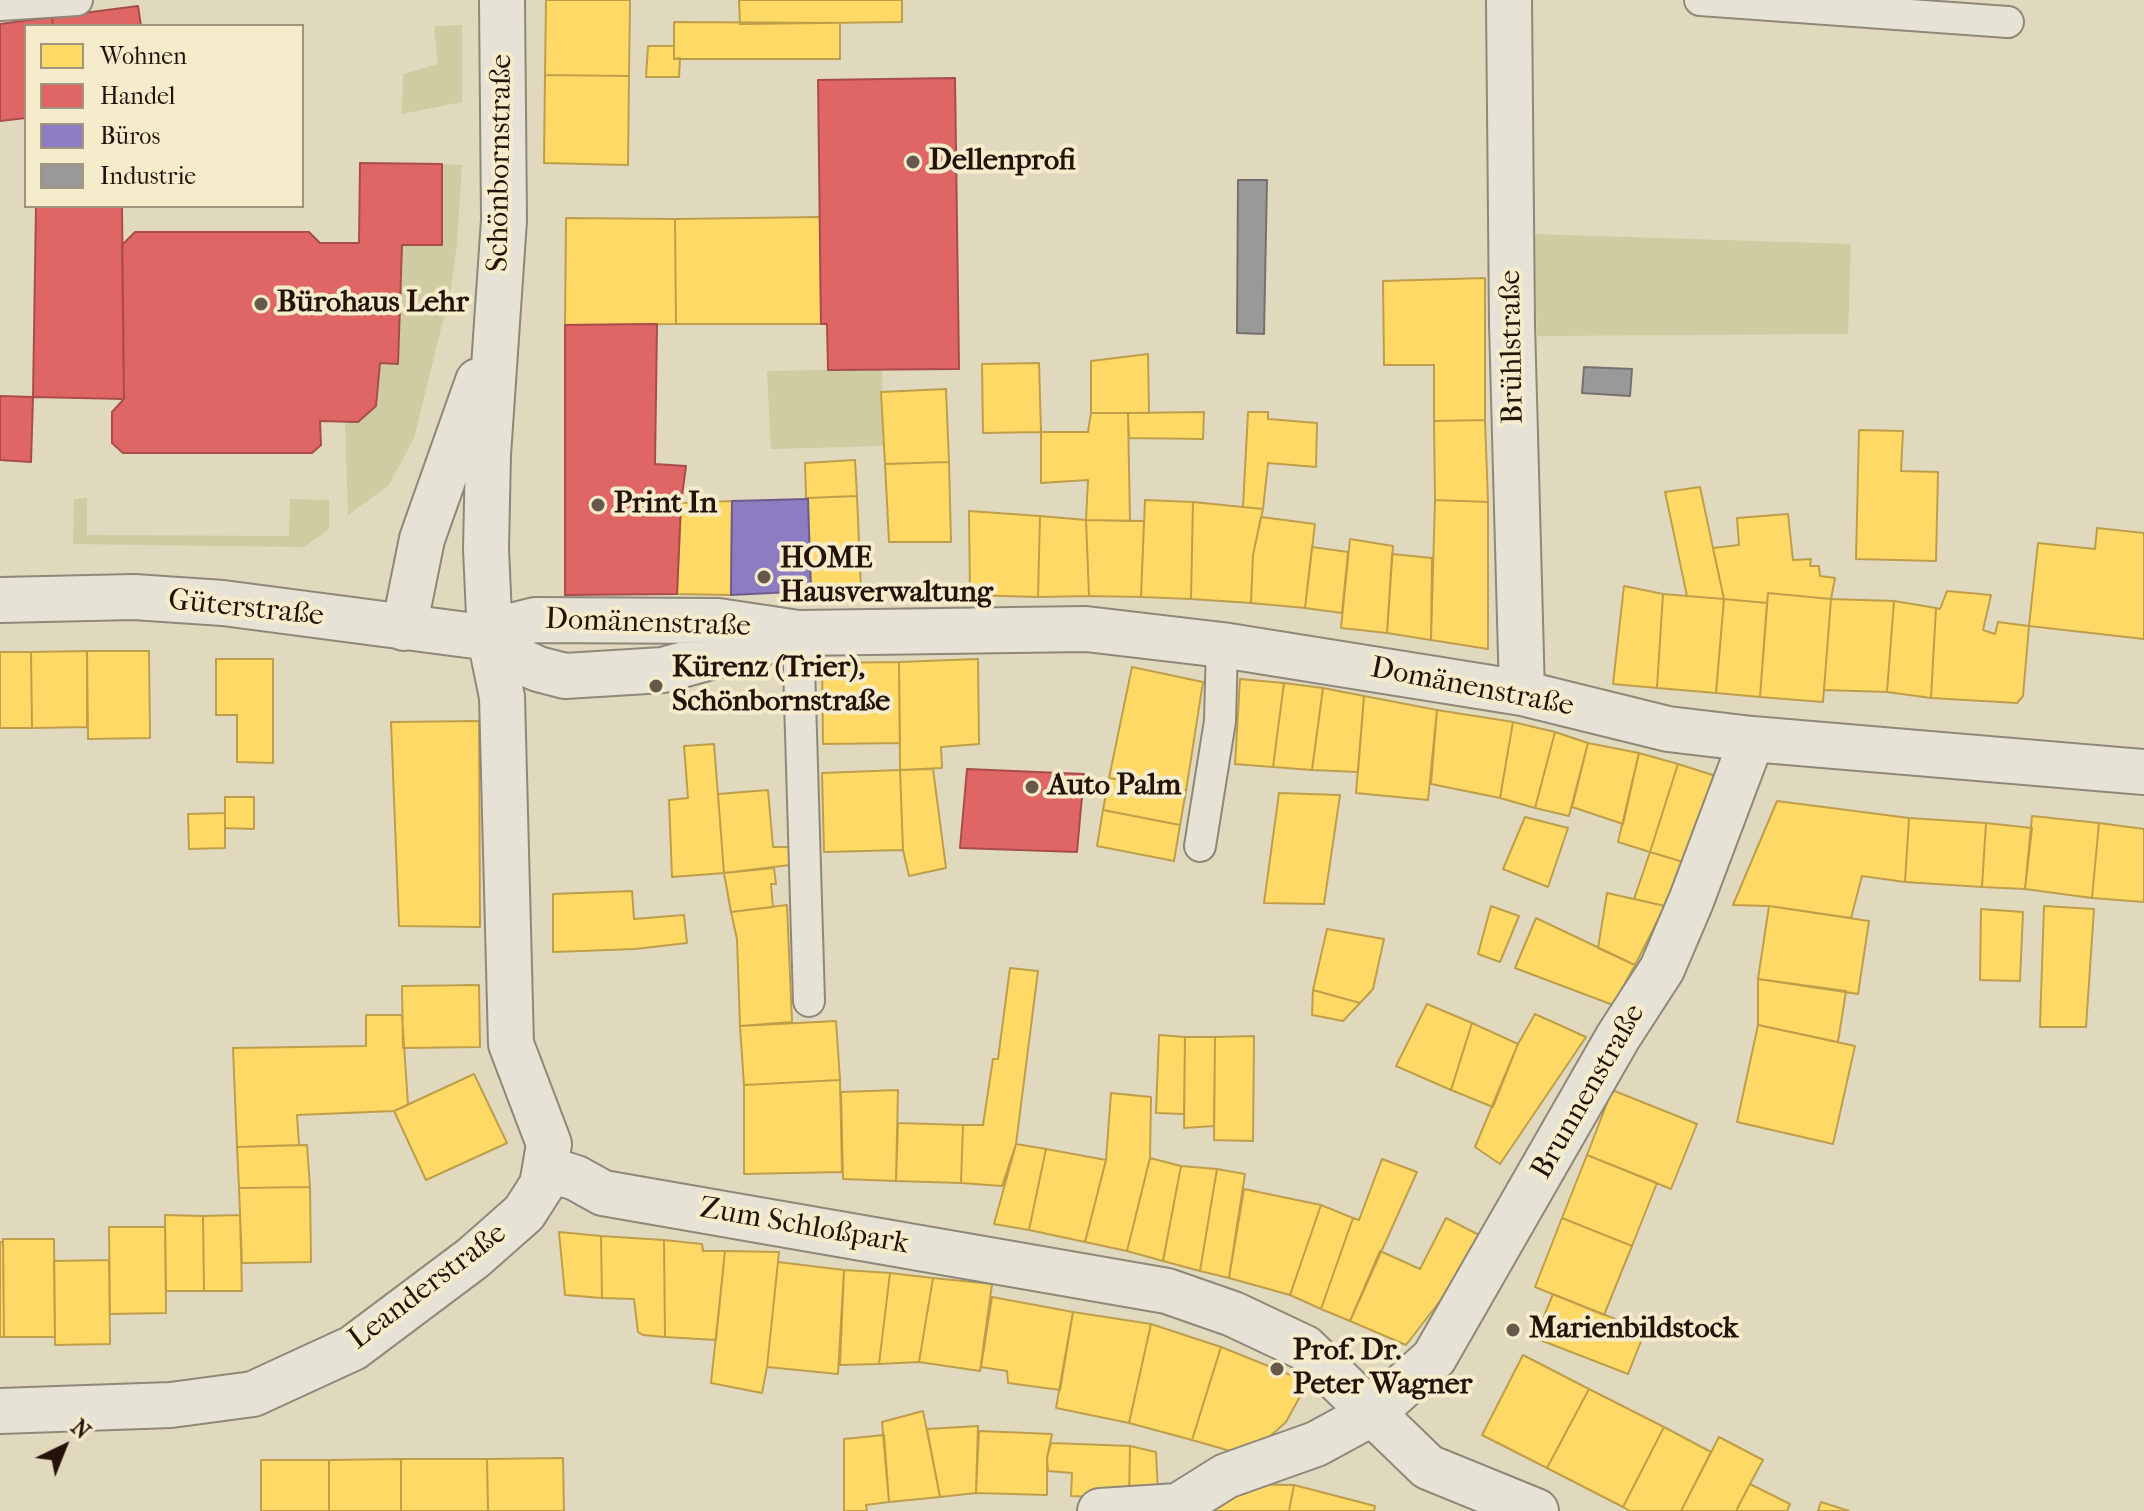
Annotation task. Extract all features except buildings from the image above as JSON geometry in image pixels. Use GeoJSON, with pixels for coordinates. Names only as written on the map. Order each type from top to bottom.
{"type":"FeatureCollection","features":[{"type":"Feature","properties":{"kind":"street","name":"Schönbornstraße"},"geometry":{"type":"LineString","coordinates":[[490,638],[487,486],[504,220],[502,0]]}},
{"type":"Feature","properties":{"kind":"street","name":"Brühlstraße"},"geometry":{"type":"LineString","coordinates":[[1509,0],[1512,324],[1522,693]]}},
{"type":"Feature","properties":{"kind":"street","name":"Schönbornstraße"},"geometry":{"type":"LineString","coordinates":[[404,628],[422,539],[497,326]]}},
{"type":"Feature","properties":{"kind":"street","name":"Güterstraße"},"geometry":{"type":"LineString","coordinates":[[0,600],[134,597],[223,603],[490,638]]}},
{"type":"Feature","properties":{"kind":"street","name":"Domänenstraße"},"geometry":{"type":"LineString","coordinates":[[490,638],[515,625],[535,620],[718,621],[798,633],[1086,629],[1222,645],[1522,693],[1668,729],[1752,739],[2144,772]]}},
{"type":"Feature","properties":{"kind":"street"},"geometry":{"type":"LineString","coordinates":[[490,638],[502,697],[511,1044],[549,1144],[545,1168]]}},
{"type":"Feature","properties":{"kind":"street","name":"Brunnenstraße"},"geometry":{"type":"LineString","coordinates":[[1100,1511],[1178,1506],[1226,1476],[1316,1444],[1373,1413],[1434,1358],[1618,1037],[1662,969],[1752,739]]}},
{"type":"Feature","properties":{"kind":"street","name":"Leanderstraße"},"geometry":{"type":"LineString","coordinates":[[0,1411],[171,1405],[253,1394],[353,1348],[473,1258],[524,1213],[542,1185],[545,1168]]}},
{"type":"Feature","properties":{"kind":"street","name":"Zum Schloßpark"},"geometry":{"type":"LineString","coordinates":[[545,1168],[576,1178],[603,1193],[1167,1291],[1233,1314],[1305,1348],[1428,1467],[1536,1511]]}},
{"type":"Feature","properties":{"kind":"lane"},"geometry":{"type":"LineString","coordinates":[[0,5],[77,0]]}},
{"type":"Feature","properties":{"kind":"lane"},"geometry":{"type":"LineString","coordinates":[[1700,0],[2008,22]]}},
{"type":"Feature","properties":{"kind":"lane"},"geometry":{"type":"LineString","coordinates":[[798,633],[809,1001]]}},
{"type":"Feature","properties":{"kind":"lane"},"geometry":{"type":"LineString","coordinates":[[1200,846],[1220,721],[1222,645]]}},
{"type":"Feature","properties":{"kind":"shaded area"},"geometry":{"type":"Polygon","coordinates":[[[462,25],[462,102],[402,114],[403,74],[438,64],[434,26],[462,25]]]}},
{"type":"Feature","properties":{"kind":"shaded area"},"geometry":{"type":"Polygon","coordinates":[[[442,164],[462,165],[457,243],[451,288],[414,438],[389,485],[348,515],[345,422],[358,422],[380,363],[398,363],[402,245],[442,245],[442,164]]]}},
{"type":"Feature","properties":{"kind":"shaded area"},"geometry":{"type":"Polygon","coordinates":[[[1533,234],[1851,244],[1848,334],[1537,336],[1533,234]]]}},
{"type":"Feature","properties":{"kind":"shaded area"},"geometry":{"type":"Polygon","coordinates":[[[882,369],[884,446],[771,449],[767,371],[882,369]]]}},
{"type":"Feature","properties":{"kind":"shaded area"},"geometry":{"type":"Polygon","coordinates":[[[87,498],[87,535],[289,536],[290,499],[329,500],[329,529],[304,547],[73,544],[74,499],[87,498]]]}},
{"type":"Feature","properties":{"kind":"place","name":"Dellenprofi"},"geometry":{"type":"Point","coordinates":[913,162]}},
{"type":"Feature","properties":{"kind":"place","name":"Bürohaus Lehr"},"geometry":{"type":"Point","coordinates":[261,304]}},
{"type":"Feature","properties":{"kind":"place","name":"Print In"},"geometry":{"type":"Point","coordinates":[598,505]}},
{"type":"Feature","properties":{"kind":"place","name":"HOME Hausverwaltung"},"geometry":{"type":"Point","coordinates":[764,577]}},
{"type":"Feature","properties":{"kind":"place","name":"Kürenz (Trier), Schönbornstraße"},"geometry":{"type":"Point","coordinates":[656,686]}},
{"type":"Feature","properties":{"kind":"place","name":"Auto Palm"},"geometry":{"type":"Point","coordinates":[1032,787]}},
{"type":"Feature","properties":{"kind":"place","name":"Marienbildstock"},"geometry":{"type":"Point","coordinates":[1513,1330]}},
{"type":"Feature","properties":{"kind":"place","name":"Prof. Dr. Peter Wagner"},"geometry":{"type":"Point","coordinates":[1277,1369]}}]}
